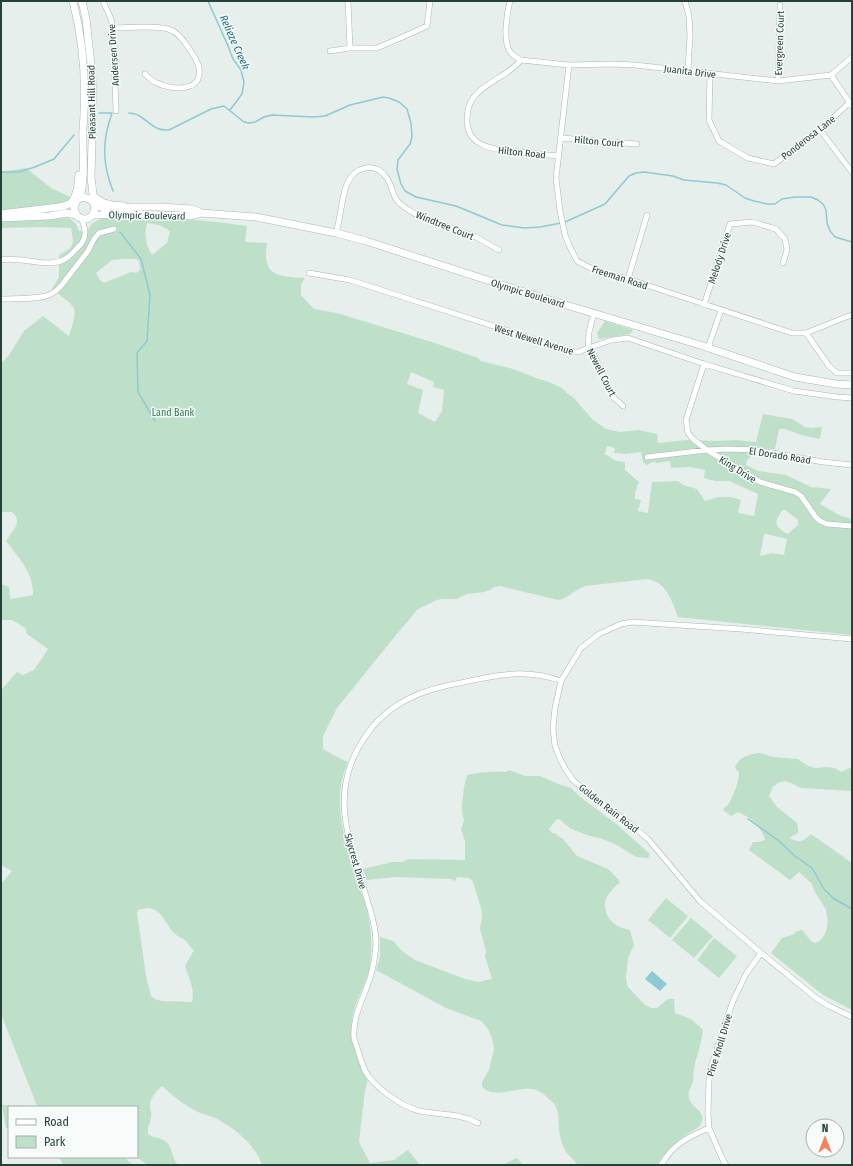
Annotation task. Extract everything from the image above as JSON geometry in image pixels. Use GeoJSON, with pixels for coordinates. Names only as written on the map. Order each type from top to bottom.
{"type":"FeatureCollection","features":[{"type":"Feature","properties":{"kind":"main road","name":"Pleasant Hill Road"},"geometry":{"type":"LineString","coordinates":[[73,1],[78,23],[82,58],[84,113],[82,139],[83,178],[76,201]]}},
{"type":"Feature","properties":{"kind":"main road","name":"Pleasant Hill Road"},"geometry":{"type":"LineString","coordinates":[[82,1],[86,19],[91,66],[93,107],[91,178],[94,202]]}},
{"type":"Feature","properties":{"kind":"main road"},"geometry":{"type":"LineString","coordinates":[[82,139],[78,184],[74,198],[76,201],[74,208],[84,218]]}},
{"type":"Feature","properties":{"kind":"main road"},"geometry":{"type":"LineString","coordinates":[[1,214],[58,208],[88,198],[94,202]]}},
{"type":"Feature","properties":{"kind":"main road","name":"Olympic Boulevard"},"geometry":{"type":"LineString","coordinates":[[84,218],[95,210],[94,202],[132,207],[193,209],[201,213]]}},
{"type":"Feature","properties":{"kind":"main road","name":"Olympic Boulevard"},"geometry":{"type":"LineString","coordinates":[[1,218],[46,217],[67,213],[84,218],[130,214],[191,216],[201,213],[256,217],[336,233],[708,348],[795,377],[836,384],[852,385]]}},
{"type":"Feature","properties":{"kind":"street","name":"Andersen Drive"},"geometry":{"type":"LineString","coordinates":[[103,1],[111,19],[113,28],[116,111]]}},
{"type":"Feature","properties":{"kind":"street"},"geometry":{"type":"LineString","coordinates":[[348,1],[350,48]]}},
{"type":"Feature","properties":{"kind":"street"},"geometry":{"type":"LineString","coordinates":[[330,51],[350,48],[377,48],[427,26],[430,1]]}},
{"type":"Feature","properties":{"kind":"street"},"geometry":{"type":"LineString","coordinates":[[510,1],[506,37],[507,46],[509,51],[521,60]]}},
{"type":"Feature","properties":{"kind":"street"},"geometry":{"type":"LineString","coordinates":[[685,1],[689,16],[690,36],[688,70]]}},
{"type":"Feature","properties":{"kind":"street","name":"Evergreen Court"},"geometry":{"type":"LineString","coordinates":[[778,81],[780,5]]}},
{"type":"Feature","properties":{"kind":"street"},"geometry":{"type":"LineString","coordinates":[[113,28],[137,27],[169,29],[181,37],[196,59],[199,67],[198,77],[195,83],[184,88],[159,84],[152,81],[145,74]]}},
{"type":"Feature","properties":{"kind":"street"},"geometry":{"type":"LineString","coordinates":[[851,104],[831,75],[852,57]]}},
{"type":"Feature","properties":{"kind":"street","name":"Juanita Drive"},"geometry":{"type":"LineString","coordinates":[[521,60],[569,65],[635,65],[778,81],[831,75]]}},
{"type":"Feature","properties":{"kind":"street","name":"Hilton Road"},"geometry":{"type":"LineString","coordinates":[[521,60],[510,72],[482,88],[472,98],[467,113],[470,135],[483,145],[496,150],[559,156]]}},
{"type":"Feature","properties":{"kind":"street","name":"Freeman Road"},"geometry":{"type":"LineString","coordinates":[[569,65],[556,178],[565,235],[568,245],[577,261],[598,272],[628,279],[792,333],[806,333],[852,315]]}},
{"type":"Feature","properties":{"kind":"street","name":"Ponderosa Lane"},"geometry":{"type":"LineString","coordinates":[[710,73],[709,120],[718,141],[748,158],[774,164],[820,130],[851,104]]}},
{"type":"Feature","properties":{"kind":"street"},"geometry":{"type":"LineString","coordinates":[[820,130],[852,172]]}},
{"type":"Feature","properties":{"kind":"street","name":"Hilton Court"},"geometry":{"type":"LineString","coordinates":[[561,138],[637,144]]}},
{"type":"Feature","properties":{"kind":"street","name":"Windtree Court"},"geometry":{"type":"LineString","coordinates":[[336,233],[348,182],[358,170],[369,167],[377,169],[387,177],[397,200],[419,216],[476,237],[499,250]]}},
{"type":"Feature","properties":{"kind":"street"},"geometry":{"type":"LineString","coordinates":[[628,279],[647,216]]}},
{"type":"Feature","properties":{"kind":"street"},"geometry":{"type":"LineString","coordinates":[[1,260],[13,258],[52,263],[67,258],[78,246],[81,245],[85,238],[84,218]]}},
{"type":"Feature","properties":{"kind":"street","name":"Melody Drive"},"geometry":{"type":"LineString","coordinates":[[704,304],[730,224],[753,222],[776,229],[785,239],[787,250],[783,263]]}},
{"type":"Feature","properties":{"kind":"street"},"geometry":{"type":"LineString","coordinates":[[1,299],[51,295],[57,291],[88,251],[94,239],[100,233],[114,229]]}},
{"type":"Feature","properties":{"kind":"street","name":"West Newell Avenue"},"geometry":{"type":"LineString","coordinates":[[309,273],[350,280],[574,352],[579,352],[612,340],[628,338],[704,364],[794,391],[852,398]]}},
{"type":"Feature","properties":{"kind":"street"},"geometry":{"type":"LineString","coordinates":[[708,348],[721,310]]}},
{"type":"Feature","properties":{"kind":"street","name":"Newell Court"},"geometry":{"type":"LineString","coordinates":[[594,313],[589,332],[588,348],[594,355],[612,396],[623,406]]}},
{"type":"Feature","properties":{"kind":"street"},"geometry":{"type":"LineString","coordinates":[[806,333],[829,366],[837,373],[852,373]]}},
{"type":"Feature","properties":{"kind":"street","name":"King Drive"},"geometry":{"type":"LineString","coordinates":[[704,364],[686,420],[688,433],[693,439],[707,450],[760,482],[795,492],[801,496],[820,521],[828,524],[852,526]]}},
{"type":"Feature","properties":{"kind":"street","name":"El Dorado Road"},"geometry":{"type":"LineString","coordinates":[[647,457],[707,450],[756,450],[823,462],[852,465]]}},
{"type":"Feature","properties":{"kind":"street","name":"Golden Rain Road"},"geometry":{"type":"LineString","coordinates":[[852,639],[741,629],[632,622],[621,624],[599,634],[581,648],[561,681],[555,708],[553,728],[555,746],[560,759],[573,780],[643,835],[700,901],[761,953],[816,998],[852,1017]]}},
{"type":"Feature","properties":{"kind":"street","name":"Skycrest Drive"},"geometry":{"type":"LineString","coordinates":[[478,1123],[469,1118],[420,1111],[400,1103],[387,1094],[365,1071],[354,1038],[355,1021],[371,976],[376,942],[372,915],[345,825],[344,789],[352,760],[362,741],[381,717],[395,706],[422,692],[512,673],[539,675],[561,681]]}},
{"type":"Feature","properties":{"kind":"street","name":"Pine Knoll Drive"},"geometry":{"type":"LineString","coordinates":[[726,1165],[709,1128],[708,1092],[711,1067],[732,1001],[746,974],[761,953]]}},
{"type":"Feature","properties":{"kind":"street"},"geometry":{"type":"LineString","coordinates":[[661,1165],[669,1153],[682,1140],[709,1128]]}},
{"type":"Feature","properties":{"kind":"green space"},"geometry":{"type":"Polygon","coordinates":[[[26,168],[51,188],[72,198],[60,204],[50,206],[1,210],[1,172],[26,168]]]}},
{"type":"Feature","properties":{"kind":"green space","name":"Land Bank"},"geometry":{"type":"Polygon","coordinates":[[[69,218],[76,224],[79,231],[88,230],[92,224],[105,218],[184,219],[247,226],[245,242],[267,243],[266,260],[268,266],[274,273],[290,277],[305,278],[301,285],[301,295],[314,309],[337,313],[435,343],[478,358],[481,361],[513,369],[549,382],[562,388],[574,398],[593,420],[606,429],[620,432],[639,430],[657,434],[658,443],[686,440],[736,440],[756,442],[763,414],[792,419],[805,427],[822,427],[820,439],[801,435],[785,429],[779,429],[775,449],[753,448],[746,465],[758,471],[786,475],[811,487],[831,489],[820,504],[841,516],[852,519],[852,635],[678,617],[668,594],[660,584],[648,579],[585,586],[565,598],[558,600],[500,586],[484,592],[467,594],[457,599],[437,600],[418,609],[337,708],[323,736],[323,749],[348,762],[340,794],[342,827],[367,909],[371,938],[369,970],[356,1004],[352,1024],[355,1052],[368,1079],[365,1090],[359,1142],[370,1163],[394,1160],[408,1150],[420,1165],[262,1165],[255,1150],[243,1137],[229,1126],[215,1118],[199,1113],[190,1108],[162,1086],[153,1096],[150,1104],[151,1120],[148,1134],[166,1141],[170,1146],[178,1165],[147,1165],[138,1158],[138,1106],[37,1106],[1,1014],[1,884],[12,871],[1,865],[1,690],[17,672],[23,675],[34,670],[48,649],[27,634],[25,628],[12,620],[1,620],[1,584],[9,587],[10,599],[33,595],[33,587],[28,572],[6,541],[16,526],[17,519],[12,512],[1,512],[1,364],[9,355],[24,331],[43,316],[69,336],[74,318],[74,308],[67,300],[52,289],[59,277],[59,255],[71,247],[73,238],[71,228],[1,228],[1,222],[69,218]],[[147,223],[146,240],[152,255],[167,243],[170,231],[159,225],[147,223]],[[136,259],[112,260],[96,273],[100,280],[104,283],[131,272],[138,272],[140,270],[139,261],[136,259]],[[411,372],[407,384],[423,390],[418,413],[435,422],[442,411],[444,390],[433,387],[434,382],[411,372]],[[607,446],[605,454],[616,461],[625,462],[625,470],[639,482],[635,493],[635,499],[641,500],[638,511],[648,513],[652,482],[678,481],[683,485],[697,489],[705,501],[723,497],[731,497],[741,500],[738,513],[754,516],[758,494],[729,481],[715,481],[704,478],[705,470],[690,467],[671,468],[670,461],[657,463],[653,462],[647,465],[643,462],[641,452],[627,454],[614,453],[615,448],[607,446]],[[784,509],[780,513],[777,520],[778,526],[788,534],[798,525],[798,520],[784,509]],[[766,534],[764,535],[760,556],[772,553],[784,555],[787,539],[766,534]],[[148,908],[138,910],[137,913],[146,976],[151,996],[162,1001],[192,1002],[192,988],[185,966],[194,950],[185,940],[172,931],[157,911],[148,908]]]}},
{"type":"Feature","properties":{"kind":"green space"},"geometry":{"type":"Polygon","coordinates":[[[605,321],[633,330],[630,334],[599,339],[597,333],[605,321]]]}},
{"type":"Feature","properties":{"kind":"green space"},"geometry":{"type":"Polygon","coordinates":[[[760,753],[773,757],[798,759],[808,766],[816,768],[835,768],[841,772],[852,767],[852,791],[801,788],[785,781],[778,783],[773,787],[769,796],[777,807],[797,823],[798,833],[789,838],[796,841],[801,841],[806,839],[811,834],[852,863],[852,1010],[823,995],[771,953],[782,938],[792,935],[797,931],[802,930],[811,941],[815,943],[819,941],[823,937],[827,928],[827,912],[814,891],[812,884],[799,872],[790,880],[749,850],[753,842],[765,840],[755,823],[738,812],[731,816],[723,810],[729,804],[737,784],[739,772],[735,768],[737,764],[745,757],[760,753]]]}},
{"type":"Feature","properties":{"kind":"green space"},"geometry":{"type":"Polygon","coordinates":[[[509,770],[525,776],[540,776],[571,788],[579,796],[615,823],[650,854],[648,858],[636,857],[615,844],[571,829],[559,819],[556,820],[549,829],[552,833],[563,839],[577,856],[608,869],[620,882],[607,897],[605,907],[607,915],[612,922],[619,927],[630,930],[634,945],[628,958],[626,978],[627,986],[644,1004],[651,1008],[657,1008],[668,999],[674,999],[675,1013],[691,1019],[703,1030],[693,1081],[689,1091],[690,1101],[702,1114],[701,1123],[697,1128],[684,1136],[671,1147],[657,1165],[577,1165],[567,1153],[562,1143],[559,1132],[557,1108],[544,1095],[536,1090],[530,1089],[495,1093],[482,1087],[482,1082],[489,1070],[494,1049],[492,1038],[488,1029],[481,1021],[446,1008],[376,970],[380,957],[380,937],[393,941],[402,951],[415,960],[465,979],[478,982],[492,979],[485,956],[486,951],[480,929],[482,916],[481,908],[473,882],[469,878],[457,877],[455,881],[451,879],[396,877],[366,880],[363,869],[392,862],[403,862],[408,859],[465,860],[465,841],[461,829],[464,821],[462,804],[467,775],[486,772],[506,772],[509,770]]]}},
{"type":"Feature","properties":{"kind":"green space"},"geometry":{"type":"Polygon","coordinates":[[[666,898],[688,916],[670,938],[648,920],[666,898]]]}},
{"type":"Feature","properties":{"kind":"green space"},"geometry":{"type":"Polygon","coordinates":[[[691,918],[713,936],[694,958],[672,940],[691,918]]]}},
{"type":"Feature","properties":{"kind":"green space"},"geometry":{"type":"Polygon","coordinates":[[[714,938],[737,956],[719,978],[697,960],[714,938]]]}},
{"type":"Feature","properties":{"kind":"green space"},"geometry":{"type":"Polygon","coordinates":[[[2,1105],[37,1106],[8,1106],[8,1128],[6,1128],[2,1105]]]}},
{"type":"Feature","properties":{"kind":"green space"},"geometry":{"type":"Polygon","coordinates":[[[60,1158],[125,1158],[133,1165],[63,1165],[60,1158]]]}},
{"type":"Feature","properties":{"kind":"green space"},"geometry":{"type":"Polygon","coordinates":[[[517,1158],[523,1165],[502,1165],[517,1158]]]}},
{"type":"Feature","properties":{"kind":"water"},"geometry":{"type":"Polygon","coordinates":[[[652,971],[667,984],[660,991],[645,979],[652,971]]]}},
{"type":"Feature","properties":{"kind":"waterway","name":"Relieze Creek"},"geometry":{"type":"LineString","coordinates":[[208,1],[233,59],[241,70],[244,82],[242,94],[230,110]]}},
{"type":"Feature","properties":{"kind":"waterway"},"geometry":{"type":"LineString","coordinates":[[129,113],[138,115],[156,128],[169,130],[211,109],[224,106],[244,122],[249,123],[272,115],[313,117],[325,116],[350,105],[383,97],[389,98],[399,102],[407,109],[411,123],[412,137],[410,144],[398,160],[397,169],[401,184],[405,191],[416,197],[456,206],[502,225],[524,228],[561,223]]}},
{"type":"Feature","properties":{"kind":"waterway"},"geometry":{"type":"LineString","coordinates":[[99,113],[112,113],[106,133],[105,161],[109,181],[113,191]]}},
{"type":"Feature","properties":{"kind":"waterway"},"geometry":{"type":"LineString","coordinates":[[1,172],[19,172],[54,159],[74,135]]}},
{"type":"Feature","properties":{"kind":"waterway"},"geometry":{"type":"LineString","coordinates":[[565,222],[605,204],[629,176],[644,172],[673,176],[684,180],[726,185],[745,198],[767,204],[775,204],[782,199],[811,197],[823,204],[826,210],[827,223],[830,231],[835,237],[852,242]]}},
{"type":"Feature","properties":{"kind":"waterway"},"geometry":{"type":"LineString","coordinates":[[120,232],[141,259],[150,295],[147,341],[137,353],[138,392],[155,421]]}},
{"type":"Feature","properties":{"kind":"waterway"},"geometry":{"type":"LineString","coordinates":[[748,819],[779,841],[795,856],[812,868],[824,889],[833,898],[852,909]]}}]}
